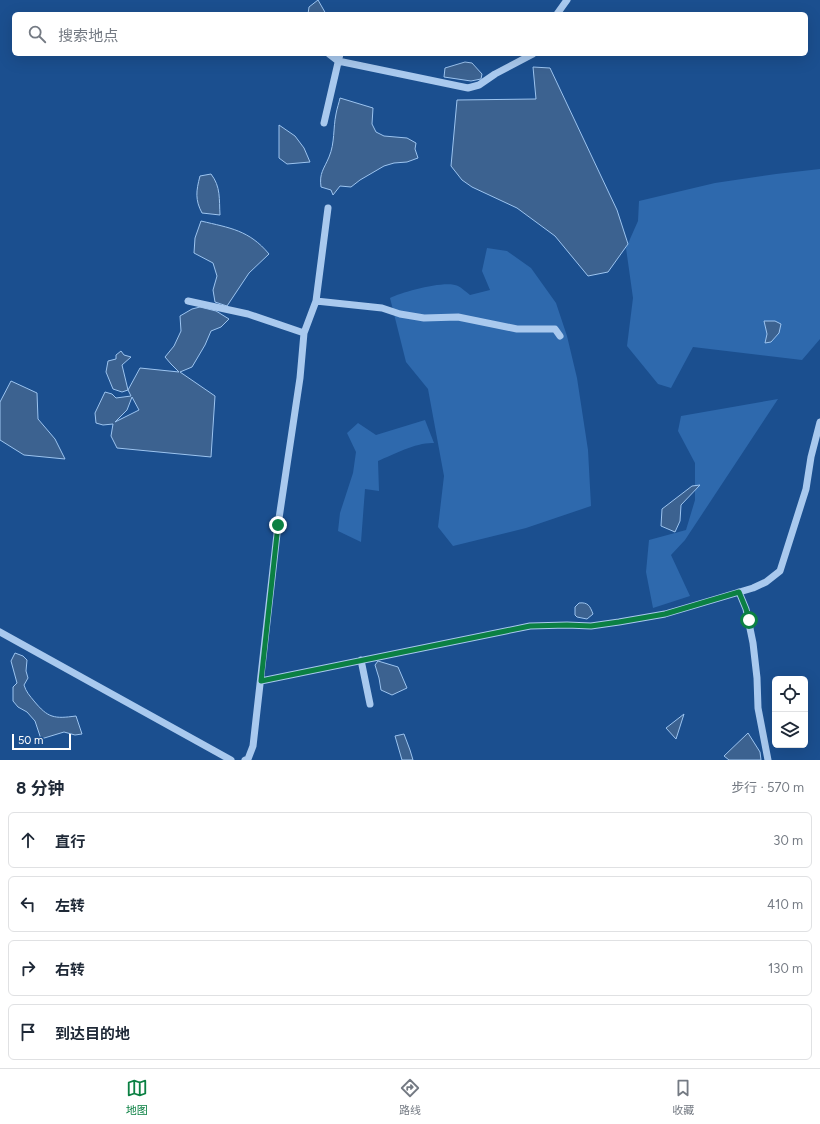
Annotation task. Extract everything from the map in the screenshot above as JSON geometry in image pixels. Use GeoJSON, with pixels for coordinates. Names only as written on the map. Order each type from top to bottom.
{"type":"FeatureCollection","features":[{"type":"Feature","properties":{"kind":"street"},"geometry":{"type":"LineString","coordinates":[[559,12],[567,0]]}},
{"type":"Feature","properties":{"kind":"street"},"geometry":{"type":"LineString","coordinates":[[324,123],[339,57],[468,88],[479,85],[495,74],[529,56]]}},
{"type":"Feature","properties":{"kind":"street"},"geometry":{"type":"LineString","coordinates":[[245,760],[248,759],[253,746],[278,525],[300,378],[304,333],[316,300],[328,208]]}},
{"type":"Feature","properties":{"kind":"street"},"geometry":{"type":"LineString","coordinates":[[316,300],[382,308],[400,314],[424,318],[458,317],[517,329],[555,329],[560,336]]}},
{"type":"Feature","properties":{"kind":"street"},"geometry":{"type":"LineString","coordinates":[[188,301],[248,314],[304,333]]}},
{"type":"Feature","properties":{"kind":"street"},"geometry":{"type":"LineString","coordinates":[[261,681],[530,626],[591,626],[665,614],[753,588],[766,582],[780,571],[806,489],[811,458],[820,422]]}},
{"type":"Feature","properties":{"kind":"street"},"geometry":{"type":"LineString","coordinates":[[739,592],[746,609],[753,643],[757,678],[758,708],[768,760]]}},
{"type":"Feature","properties":{"kind":"street"},"geometry":{"type":"LineString","coordinates":[[0,632],[231,760]]}},
{"type":"Feature","properties":{"kind":"street"},"geometry":{"type":"LineString","coordinates":[[361,660],[370,704]]}},
{"type":"Feature","properties":{"kind":"shaded area"},"geometry":{"type":"Polygon","coordinates":[[[318,0],[325,12],[308,12],[309,7],[318,0]]]}},
{"type":"Feature","properties":{"kind":"shaded area"},"geometry":{"type":"Polygon","coordinates":[[[465,62],[472,63],[482,74],[481,79],[471,81],[444,77],[445,68],[465,62]]]}},
{"type":"Feature","properties":{"kind":"shaded area"},"geometry":{"type":"Polygon","coordinates":[[[533,67],[550,68],[617,210],[628,244],[608,272],[588,276],[555,236],[517,208],[472,187],[462,180],[451,166],[457,100],[536,99],[533,67]]]}},
{"type":"Feature","properties":{"kind":"shaded area"},"geometry":{"type":"Polygon","coordinates":[[[340,98],[373,108],[372,124],[376,132],[384,136],[407,138],[416,143],[415,149],[418,158],[407,162],[394,163],[384,166],[351,187],[340,186],[333,195],[331,190],[321,187],[321,175],[332,146],[335,119],[340,98]]]}},
{"type":"Feature","properties":{"kind":"shaded area"},"geometry":{"type":"Polygon","coordinates":[[[279,125],[295,136],[304,148],[310,162],[287,164],[279,158],[279,125]]]}},
{"type":"Feature","properties":{"kind":"shaded area"},"geometry":{"type":"Polygon","coordinates":[[[820,169],[820,339],[802,360],[693,347],[671,388],[658,384],[627,346],[633,298],[626,248],[638,221],[639,201],[715,183],[820,169]]]}},
{"type":"Feature","properties":{"kind":"shaded area"},"geometry":{"type":"Polygon","coordinates":[[[211,174],[218,188],[220,215],[202,213],[197,200],[200,176],[211,174]]]}},
{"type":"Feature","properties":{"kind":"shaded area"},"geometry":{"type":"Polygon","coordinates":[[[201,221],[238,231],[254,240],[269,254],[249,273],[227,306],[215,302],[213,290],[217,276],[213,263],[194,253],[195,238],[201,221]]]}},
{"type":"Feature","properties":{"kind":"shaded area"},"geometry":{"type":"Polygon","coordinates":[[[487,248],[507,251],[531,268],[556,303],[567,336],[577,378],[588,450],[591,506],[526,528],[453,546],[438,527],[444,476],[428,389],[406,362],[390,298],[414,290],[444,284],[458,286],[470,295],[490,290],[482,271],[487,248]]]}},
{"type":"Feature","properties":{"kind":"shaded area"},"geometry":{"type":"Polygon","coordinates":[[[200,307],[216,311],[229,319],[221,327],[211,331],[205,345],[192,367],[180,372],[215,396],[211,457],[117,448],[111,436],[113,424],[103,425],[96,423],[95,413],[105,392],[112,394],[116,398],[131,396],[128,390],[140,368],[179,372],[165,357],[174,346],[181,331],[180,316],[192,309],[200,307]],[[132,397],[127,410],[115,422],[139,410],[132,397]]]}},
{"type":"Feature","properties":{"kind":"shaded area"},"geometry":{"type":"Polygon","coordinates":[[[764,321],[775,321],[781,324],[779,333],[771,342],[765,343],[767,334],[764,321]]]}},
{"type":"Feature","properties":{"kind":"shaded area"},"geometry":{"type":"Polygon","coordinates":[[[121,351],[124,355],[131,357],[122,365],[128,390],[122,392],[113,389],[106,372],[108,361],[116,359],[116,355],[121,351]]]}},
{"type":"Feature","properties":{"kind":"shaded area"},"geometry":{"type":"Polygon","coordinates":[[[11,381],[37,393],[38,419],[55,439],[65,459],[24,455],[0,440],[0,402],[11,381]]]}},
{"type":"Feature","properties":{"kind":"shaded area"},"geometry":{"type":"Polygon","coordinates":[[[778,399],[685,540],[671,555],[690,596],[653,608],[646,572],[649,540],[686,530],[695,500],[695,463],[678,431],[681,416],[778,399]]]}},
{"type":"Feature","properties":{"kind":"shaded area"},"geometry":{"type":"Polygon","coordinates":[[[425,420],[434,443],[413,446],[378,461],[379,491],[365,489],[361,542],[338,531],[340,513],[353,473],[356,452],[347,433],[358,423],[376,435],[425,420]]]}},
{"type":"Feature","properties":{"kind":"shaded area"},"geometry":{"type":"Polygon","coordinates":[[[700,485],[681,505],[680,521],[675,532],[661,526],[662,509],[692,486],[700,485]]]}},
{"type":"Feature","properties":{"kind":"shaded area"},"geometry":{"type":"Polygon","coordinates":[[[579,603],[587,604],[591,609],[593,614],[587,619],[577,617],[575,615],[575,607],[579,603]]]}},
{"type":"Feature","properties":{"kind":"shaded area"},"geometry":{"type":"Polygon","coordinates":[[[15,653],[23,656],[27,660],[26,671],[28,678],[24,685],[34,701],[43,711],[52,716],[76,716],[82,734],[75,735],[64,732],[41,739],[35,721],[27,712],[18,707],[13,701],[13,687],[17,683],[11,661],[15,653]]]}},
{"type":"Feature","properties":{"kind":"shaded area"},"geometry":{"type":"Polygon","coordinates":[[[378,661],[398,667],[407,688],[392,695],[381,690],[375,665],[378,661]]]}},
{"type":"Feature","properties":{"kind":"shaded area"},"geometry":{"type":"Polygon","coordinates":[[[684,714],[676,739],[666,728],[684,714]]]}},
{"type":"Feature","properties":{"kind":"shaded area"},"geometry":{"type":"Polygon","coordinates":[[[748,733],[760,752],[761,760],[729,760],[724,756],[748,733]]]}},
{"type":"Feature","properties":{"kind":"shaded area"},"geometry":{"type":"Polygon","coordinates":[[[404,734],[413,760],[402,760],[395,736],[404,734]]]}},
{"type":"Feature","properties":{"kind":"route"},"geometry":{"type":"LineString","coordinates":[[278,525],[261,681],[530,626],[591,626],[665,614],[739,592],[749,620]]}}]}
